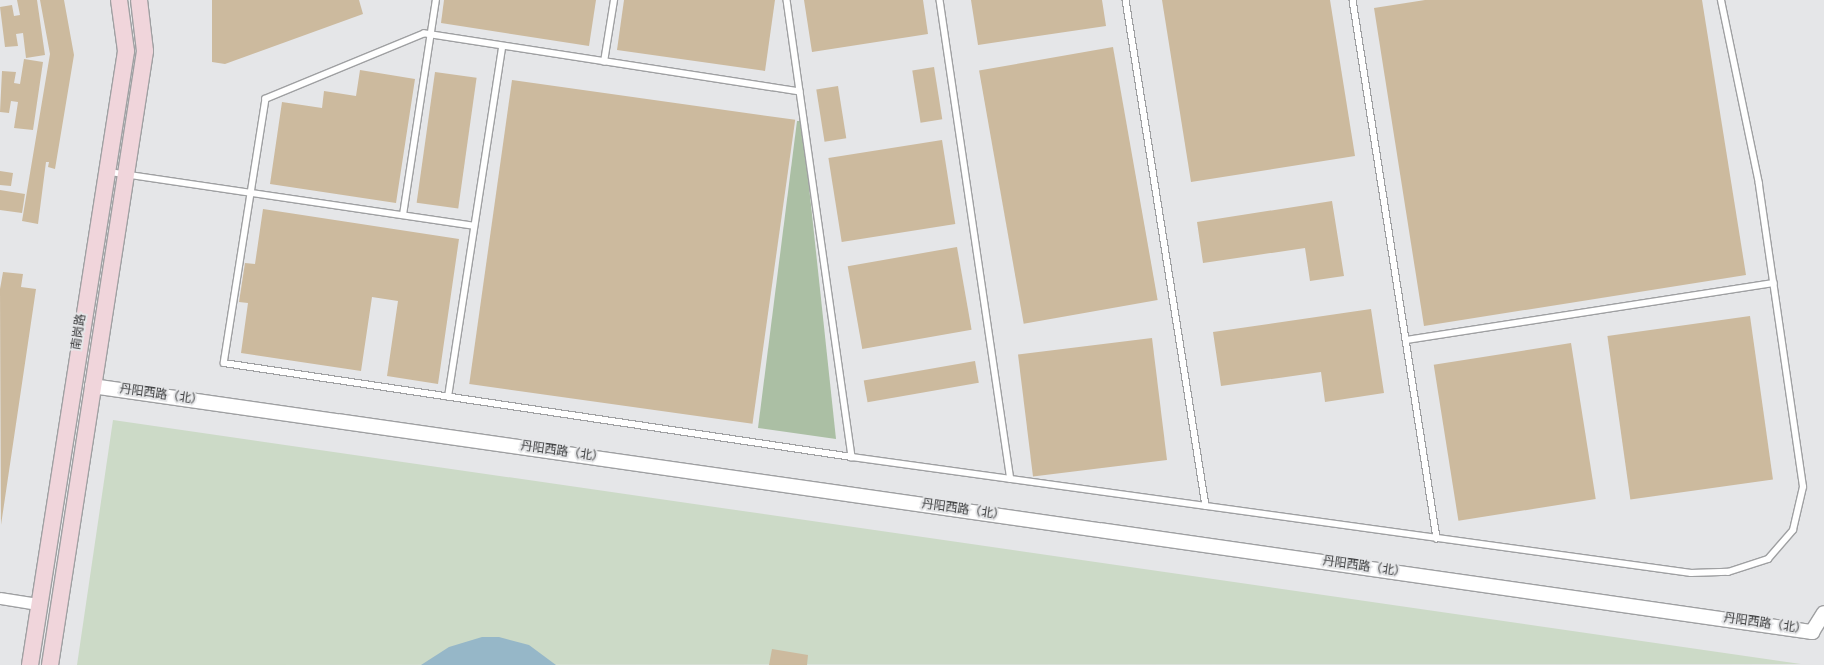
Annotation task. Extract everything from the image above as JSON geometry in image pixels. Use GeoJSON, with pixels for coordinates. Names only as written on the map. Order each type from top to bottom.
{"type":"FeatureCollection","features":[{"type":"Feature","properties":{"kind":"main road","name":"南岗路"},"geometry":{"type":"LineString","coordinates":[[30,665],[126,51],[119,0]]}},
{"type":"Feature","properties":{"kind":"main road","name":"南岗路"},"geometry":{"type":"LineString","coordinates":[[50,665],[145,51],[139,0]]}},
{"type":"Feature","properties":{"kind":"street","name":"丹阳西路（北）"},"geometry":{"type":"LineString","coordinates":[[92,386],[1812,632],[1824,613]]}},
{"type":"Feature","properties":{"kind":"street"},"geometry":{"type":"LineString","coordinates":[[0,598],[39,604]]}},
{"type":"Feature","properties":{"kind":"lane"},"geometry":{"type":"LineString","coordinates":[[404,215],[436,0]]}},
{"type":"Feature","properties":{"kind":"lane"},"geometry":{"type":"LineString","coordinates":[[604,62],[614,0]]}},
{"type":"Feature","properties":{"kind":"lane"},"geometry":{"type":"LineString","coordinates":[[786,0],[852,457]]}},
{"type":"Feature","properties":{"kind":"lane"},"geometry":{"type":"LineString","coordinates":[[940,0],[1011,479]]}},
{"type":"Feature","properties":{"kind":"lane"},"geometry":{"type":"LineString","coordinates":[[1126,0],[1206,506]]}},
{"type":"Feature","properties":{"kind":"lane"},"geometry":{"type":"LineString","coordinates":[[1353,0],[1437,538]]}},
{"type":"Feature","properties":{"kind":"lane"},"geometry":{"type":"LineString","coordinates":[[800,92],[424,34],[266,99],[224,363],[852,457],[1691,573],[1728,572],[1768,558],[1794,530],[1803,487],[1759,184],[1722,0]]}},
{"type":"Feature","properties":{"kind":"lane"},"geometry":{"type":"LineString","coordinates":[[448,397],[502,47]]}},
{"type":"Feature","properties":{"kind":"lane"},"geometry":{"type":"LineString","coordinates":[[106,171],[474,226]]}},
{"type":"Feature","properties":{"kind":"lane"},"geometry":{"type":"LineString","coordinates":[[1406,340],[1774,283]]}},
{"type":"Feature","properties":{"kind":"green space"},"geometry":{"type":"Polygon","coordinates":[[[797,121],[802,121],[836,439],[758,428],[797,121]]]}},
{"type":"Feature","properties":{"kind":"green space"},"geometry":{"type":"Polygon","coordinates":[[[113,420],[1801,664],[77,665],[113,420]]]}},
{"type":"Feature","properties":{"kind":"water"},"geometry":{"type":"Polygon","coordinates":[[[482,637],[499,637],[529,645],[556,665],[421,665],[449,647],[482,637]]]}},
{"type":"Feature","properties":{"kind":"building"},"geometry":{"type":"Polygon","coordinates":[[[17,0],[37,0],[45,55],[26,58],[23,33],[16,34],[18,46],[5,47],[0,7],[12,5],[14,16],[20,15],[17,0]]]}},
{"type":"Feature","properties":{"kind":"building"},"geometry":{"type":"Polygon","coordinates":[[[40,0],[64,0],[74,55],[55,169],[48,167],[49,162],[46,162],[38,224],[22,221],[50,54],[40,0]]]}},
{"type":"Feature","properties":{"kind":"building"},"geometry":{"type":"Polygon","coordinates":[[[212,0],[359,0],[363,14],[225,64],[212,62],[212,0]]]}},
{"type":"Feature","properties":{"kind":"building"},"geometry":{"type":"Polygon","coordinates":[[[444,0],[596,0],[589,46],[441,23],[444,0]]]}},
{"type":"Feature","properties":{"kind":"building"},"geometry":{"type":"Polygon","coordinates":[[[624,0],[775,0],[765,71],[617,50],[624,0]]]}},
{"type":"Feature","properties":{"kind":"building"},"geometry":{"type":"Polygon","coordinates":[[[804,0],[923,0],[928,34],[812,52],[804,0]]]}},
{"type":"Feature","properties":{"kind":"building"},"geometry":{"type":"Polygon","coordinates":[[[971,0],[1102,0],[1106,26],[978,45],[971,0]]]}},
{"type":"Feature","properties":{"kind":"building"},"geometry":{"type":"Polygon","coordinates":[[[1162,0],[1330,0],[1355,156],[1191,182],[1162,0]]]}},
{"type":"Feature","properties":{"kind":"building"},"geometry":{"type":"Polygon","coordinates":[[[1425,0],[1702,0],[1746,275],[1424,326],[1374,8],[1425,0]]]}},
{"type":"Feature","properties":{"kind":"building"},"geometry":{"type":"Polygon","coordinates":[[[1113,47],[1158,300],[1024,324],[979,71],[1113,47]]]}},
{"type":"Feature","properties":{"kind":"building"},"geometry":{"type":"Polygon","coordinates":[[[24,59],[43,62],[33,130],[14,128],[18,102],[11,101],[9,113],[0,112],[2,71],[16,72],[14,83],[20,84],[24,59]]]}},
{"type":"Feature","properties":{"kind":"building"},"geometry":{"type":"Polygon","coordinates":[[[934,67],[942,119],[921,123],[912,70],[934,67]]]}},
{"type":"Feature","properties":{"kind":"building"},"geometry":{"type":"Polygon","coordinates":[[[360,70],[415,79],[396,203],[270,184],[282,102],[322,108],[324,91],[356,96],[360,70]]]}},
{"type":"Feature","properties":{"kind":"building"},"geometry":{"type":"Polygon","coordinates":[[[435,72],[477,78],[458,209],[417,203],[435,72]]]}},
{"type":"Feature","properties":{"kind":"building"},"geometry":{"type":"Polygon","coordinates":[[[512,80],[795,120],[752,424],[469,384],[512,80]]]}},
{"type":"Feature","properties":{"kind":"building"},"geometry":{"type":"Polygon","coordinates":[[[838,86],[846,138],[825,142],[816,89],[838,86]]]}},
{"type":"Feature","properties":{"kind":"building"},"geometry":{"type":"Polygon","coordinates":[[[942,140],[955,224],[842,242],[828,158],[942,140]]]}},
{"type":"Feature","properties":{"kind":"building"},"geometry":{"type":"Polygon","coordinates":[[[0,171],[13,173],[11,186],[0,185],[0,171]]]}},
{"type":"Feature","properties":{"kind":"building"},"geometry":{"type":"Polygon","coordinates":[[[0,190],[25,194],[22,213],[0,210],[0,190]]]}},
{"type":"Feature","properties":{"kind":"building"},"geometry":{"type":"Polygon","coordinates":[[[1332,201],[1344,276],[1310,281],[1305,248],[1203,263],[1197,222],[1332,201]]]}},
{"type":"Feature","properties":{"kind":"building"},"geometry":{"type":"Polygon","coordinates":[[[263,209],[459,239],[438,384],[387,376],[398,301],[372,297],[361,371],[241,353],[248,303],[239,302],[245,263],[255,264],[263,209]]]}},
{"type":"Feature","properties":{"kind":"building"},"geometry":{"type":"Polygon","coordinates":[[[957,247],[972,330],[862,349],[848,266],[957,247]]]}},
{"type":"Feature","properties":{"kind":"building"},"geometry":{"type":"Polygon","coordinates":[[[3,272],[23,274],[21,287],[36,289],[1,525],[0,289],[3,272]]]}},
{"type":"Feature","properties":{"kind":"building"},"geometry":{"type":"Polygon","coordinates":[[[1371,309],[1384,393],[1325,402],[1321,372],[1221,386],[1213,332],[1371,309]]]}},
{"type":"Feature","properties":{"kind":"building"},"geometry":{"type":"Polygon","coordinates":[[[1750,316],[1773,479],[1630,499],[1607,336],[1750,316]]]}},
{"type":"Feature","properties":{"kind":"building"},"geometry":{"type":"Polygon","coordinates":[[[1152,338],[1167,460],[1033,477],[1018,354],[1152,338]]]}},
{"type":"Feature","properties":{"kind":"building"},"geometry":{"type":"Polygon","coordinates":[[[1571,343],[1596,499],[1458,521],[1434,365],[1571,343]]]}},
{"type":"Feature","properties":{"kind":"building"},"geometry":{"type":"Polygon","coordinates":[[[975,361],[979,383],[868,402],[864,381],[975,361]]]}},
{"type":"Feature","properties":{"kind":"building"},"geometry":{"type":"Polygon","coordinates":[[[772,649],[808,655],[807,665],[769,665],[772,649]]]}}]}
